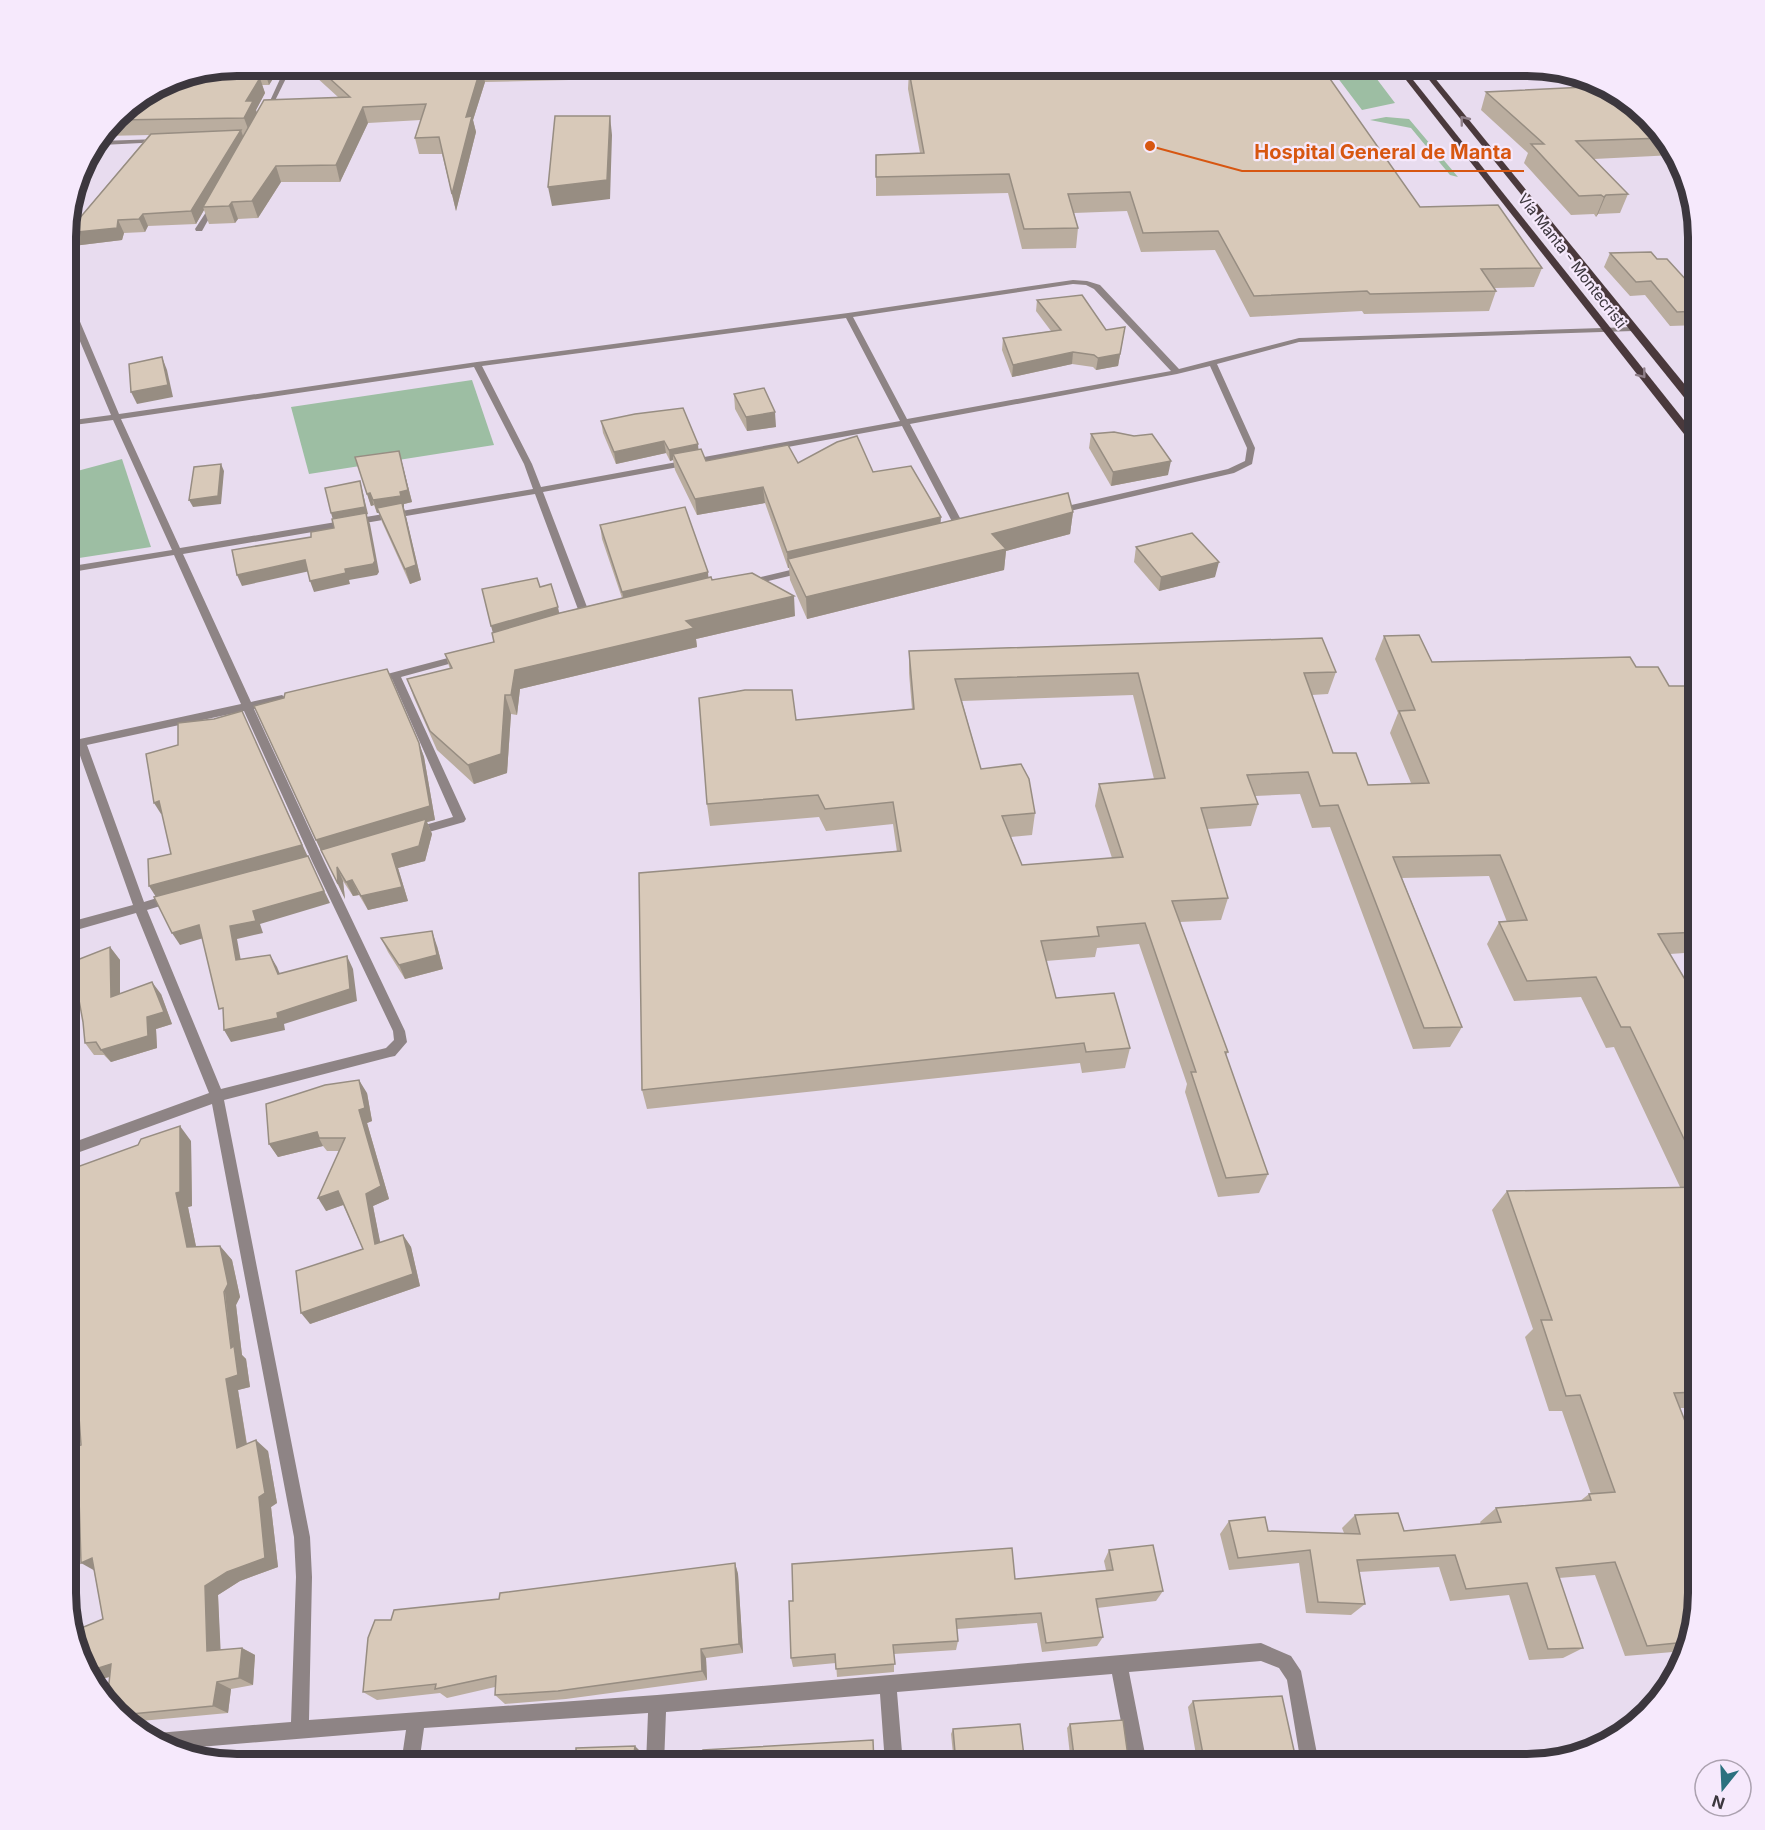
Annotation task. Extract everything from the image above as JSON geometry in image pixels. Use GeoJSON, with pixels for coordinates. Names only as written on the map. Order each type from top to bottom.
{"type":"FeatureCollection","features":[{"type":"Feature","properties":{"kind":"main road","name":"Vía Manta - Montecristi"},"geometry":{"type":"LineString","coordinates":[[1407,77],[1688,432]]}},
{"type":"Feature","properties":{"kind":"main road","name":"Vía Manta - Montecristi"},"geometry":{"type":"LineString","coordinates":[[1430,77],[1688,396]]}},
{"type":"Feature","properties":{"kind":"street"},"geometry":{"type":"LineString","coordinates":[[263,118],[284,77]]}},
{"type":"Feature","properties":{"kind":"street"},"geometry":{"type":"LineString","coordinates":[[267,89],[278,89]]}},
{"type":"Feature","properties":{"kind":"street"},"geometry":{"type":"LineString","coordinates":[[108,143],[170,141]]}},
{"type":"Feature","properties":{"kind":"street"},"geometry":{"type":"LineString","coordinates":[[199,230],[217,199]]}},
{"type":"Feature","properties":{"kind":"street"},"geometry":{"type":"LineString","coordinates":[[77,422],[477,364],[848,315],[1073,282],[1087,283],[1097,288],[1177,372]]}},
{"type":"Feature","properties":{"kind":"street"},"geometry":{"type":"LineString","coordinates":[[848,315],[902,422],[963,533]]}},
{"type":"Feature","properties":{"kind":"street"},"geometry":{"type":"LineString","coordinates":[[77,324],[177,552],[318,861],[399,1031],[401,1042],[390,1052],[217,1096],[77,1147]]}},
{"type":"Feature","properties":{"kind":"street"},"geometry":{"type":"LineString","coordinates":[[77,568],[537,490],[1177,372],[1299,340],[1606,328],[1633,329]]}},
{"type":"Feature","properties":{"kind":"street"},"geometry":{"type":"LineString","coordinates":[[1044,514],[1231,471],[1249,462],[1251,448],[1212,362]]}},
{"type":"Feature","properties":{"kind":"street"},"geometry":{"type":"LineString","coordinates":[[477,364],[528,464],[587,620]]}},
{"type":"Feature","properties":{"kind":"street"},"geometry":{"type":"LineString","coordinates":[[951,536],[974,530]]}},
{"type":"Feature","properties":{"kind":"street"},"geometry":{"type":"LineString","coordinates":[[735,586],[814,567]]}},
{"type":"Feature","properties":{"kind":"street"},"geometry":{"type":"LineString","coordinates":[[576,624],[598,618]]}},
{"type":"Feature","properties":{"kind":"street"},"geometry":{"type":"LineString","coordinates":[[362,683],[396,676],[475,653]]}},
{"type":"Feature","properties":{"kind":"street"},"geometry":{"type":"LineString","coordinates":[[396,676],[460,819],[405,836]]}},
{"type":"Feature","properties":{"kind":"street"},"geometry":{"type":"LineString","coordinates":[[77,743],[294,697]]}},
{"type":"Feature","properties":{"kind":"street"},"geometry":{"type":"LineString","coordinates":[[77,751],[217,1096],[302,1537],[304,1577],[300,1730]]}},
{"type":"Feature","properties":{"kind":"street"},"geometry":{"type":"LineString","coordinates":[[77,925],[184,895]]}},
{"type":"Feature","properties":{"kind":"street"},"geometry":{"type":"LineString","coordinates":[[177,1741],[416,1720],[657,1704],[1262,1652],[1286,1662],[1295,1677],[1308,1754]]}},
{"type":"Feature","properties":{"kind":"street"},"geometry":{"type":"LineString","coordinates":[[1119,1665],[1136,1754]]}},
{"type":"Feature","properties":{"kind":"street"},"geometry":{"type":"LineString","coordinates":[[888,1684],[893,1754]]}},
{"type":"Feature","properties":{"kind":"street"},"geometry":{"type":"LineString","coordinates":[[655,1754],[657,1704]]}},
{"type":"Feature","properties":{"kind":"street"},"geometry":{"type":"LineString","coordinates":[[411,1754],[416,1720]]}},
{"type":"Feature","properties":{"kind":"green space"},"geometry":{"type":"Polygon","coordinates":[[[1337,77],[1375,77],[1395,103],[1362,110],[1337,77]]]}},
{"type":"Feature","properties":{"kind":"green space"},"geometry":{"type":"Polygon","coordinates":[[[1386,117],[1409,119],[1458,177],[1450,175],[1411,128],[1370,120],[1386,117]]]}},
{"type":"Feature","properties":{"kind":"green space"},"geometry":{"type":"Polygon","coordinates":[[[472,380],[494,445],[309,474],[291,407],[472,380]]]}},
{"type":"Feature","properties":{"kind":"green space"},"geometry":{"type":"Polygon","coordinates":[[[122,459],[151,547],[77,558],[77,471],[122,459]]]}},
{"type":"Feature","properties":{"kind":"building"},"geometry":{"type":"Polygon","coordinates":[[[328,77],[478,77],[466,117],[472,116],[452,194],[439,137],[415,138],[426,104],[363,107],[336,165],[276,166],[252,201],[232,202],[229,206],[203,207],[264,100],[350,97],[328,77]]]}},
{"type":"Feature","properties":{"kind":"building"},"geometry":{"type":"Polygon","coordinates":[[[910,77],[1329,77],[1420,207],[1498,205],[1542,268],[1481,269],[1496,291],[1370,294],[1367,291],[1254,296],[1218,231],[1143,233],[1130,192],[1068,194],[1078,228],[1024,229],[1009,174],[876,177],[876,155],[924,153],[910,77]]]}},
{"type":"Feature","properties":{"kind":"building"},"geometry":{"type":"Polygon","coordinates":[[[260,78],[246,101],[253,101],[244,118],[128,120],[157,98],[186,85],[211,79],[260,78]]]}},
{"type":"Feature","properties":{"kind":"building"},"geometry":{"type":"Polygon","coordinates":[[[1584,87],[1617,104],[1634,117],[1654,138],[1576,141],[1628,194],[1604,197],[1601,195],[1579,196],[1531,144],[1544,144],[1486,92],[1584,87]]]}},
{"type":"Feature","properties":{"kind":"building"},"geometry":{"type":"Polygon","coordinates":[[[555,116],[610,116],[607,180],[548,187],[555,116]]]}},
{"type":"Feature","properties":{"kind":"building"},"geometry":{"type":"Polygon","coordinates":[[[241,130],[191,211],[143,214],[139,219],[118,220],[117,228],[77,232],[78,220],[151,134],[241,130]]]}},
{"type":"Feature","properties":{"kind":"building"},"geometry":{"type":"Polygon","coordinates":[[[1651,252],[1657,259],[1667,259],[1688,282],[1688,312],[1677,312],[1651,281],[1636,282],[1610,253],[1651,252]]]}},
{"type":"Feature","properties":{"kind":"building"},"geometry":{"type":"Polygon","coordinates":[[[1082,295],[1106,330],[1125,327],[1120,354],[1098,358],[1094,355],[1073,352],[1013,365],[1003,338],[1061,330],[1037,300],[1082,295]]]}},
{"type":"Feature","properties":{"kind":"building"},"geometry":{"type":"Polygon","coordinates":[[[162,357],[168,385],[131,392],[129,364],[162,357]]]}},
{"type":"Feature","properties":{"kind":"building"},"geometry":{"type":"Polygon","coordinates":[[[764,388],[775,412],[746,417],[734,394],[764,388]]]}},
{"type":"Feature","properties":{"kind":"building"},"geometry":{"type":"Polygon","coordinates":[[[683,408],[698,444],[669,450],[664,441],[614,452],[601,421],[635,414],[683,408]]]}},
{"type":"Feature","properties":{"kind":"building"},"geometry":{"type":"Polygon","coordinates":[[[1114,432],[1134,436],[1152,434],[1171,461],[1113,472],[1091,434],[1114,432]]]}},
{"type":"Feature","properties":{"kind":"building"},"geometry":{"type":"Polygon","coordinates":[[[857,436],[873,472],[911,466],[941,517],[787,552],[763,487],[695,499],[673,454],[701,449],[706,461],[788,445],[798,463],[837,442],[857,436]]]}},
{"type":"Feature","properties":{"kind":"building"},"geometry":{"type":"Polygon","coordinates":[[[399,451],[408,490],[400,492],[401,496],[373,500],[370,493],[367,494],[355,457],[399,451]]]}},
{"type":"Feature","properties":{"kind":"building"},"geometry":{"type":"Polygon","coordinates":[[[221,464],[218,496],[189,500],[194,467],[221,464]]]}},
{"type":"Feature","properties":{"kind":"building"},"geometry":{"type":"Polygon","coordinates":[[[360,481],[365,507],[331,513],[325,488],[360,481]]]}},
{"type":"Feature","properties":{"kind":"building"},"geometry":{"type":"Polygon","coordinates":[[[1068,493],[1073,512],[992,534],[1006,549],[806,597],[788,559],[1068,493]]]}},
{"type":"Feature","properties":{"kind":"building"},"geometry":{"type":"Polygon","coordinates":[[[402,503],[416,565],[405,569],[377,508],[402,503]]]}},
{"type":"Feature","properties":{"kind":"building"},"geometry":{"type":"Polygon","coordinates":[[[685,507],[708,572],[622,592],[600,525],[685,507]]]}},
{"type":"Feature","properties":{"kind":"building"},"geometry":{"type":"Polygon","coordinates":[[[366,513],[375,561],[373,564],[345,569],[346,573],[310,581],[305,560],[237,575],[232,550],[311,537],[311,532],[334,528],[332,519],[366,513]]]}},
{"type":"Feature","properties":{"kind":"building"},"geometry":{"type":"Polygon","coordinates":[[[1192,533],[1219,562],[1161,577],[1136,547],[1192,533]]]}},
{"type":"Feature","properties":{"kind":"building"},"geometry":{"type":"Polygon","coordinates":[[[752,573],[794,596],[686,621],[694,628],[515,670],[511,695],[505,695],[501,754],[468,765],[430,731],[407,679],[452,668],[445,654],[494,642],[492,633],[560,613],[711,577],[712,580],[752,573]]]}},
{"type":"Feature","properties":{"kind":"building"},"geometry":{"type":"Polygon","coordinates":[[[537,578],[540,587],[551,584],[558,607],[491,626],[482,589],[537,578]]]}},
{"type":"Feature","properties":{"kind":"building"},"geometry":{"type":"Polygon","coordinates":[[[1419,635],[1432,662],[1630,657],[1636,667],[1658,667],[1669,686],[1688,686],[1688,933],[1658,934],[1688,985],[1688,1147],[1630,1027],[1621,1027],[1596,977],[1527,981],[1499,922],[1527,920],[1500,855],[1393,857],[1462,1027],[1424,1028],[1338,805],[1320,806],[1308,772],[1247,775],[1258,804],[1201,808],[1228,898],[1172,901],[1228,1052],[1225,1052],[1268,1174],[1226,1178],[1191,1072],[1196,1072],[1145,923],[1097,927],[1099,936],[1041,941],[1056,998],[1114,993],[1130,1048],[1086,1052],[1084,1043],[642,1090],[639,873],[901,851],[893,802],[825,809],[818,795],[707,804],[699,698],[745,690],[792,690],[796,720],[914,709],[909,651],[1322,638],[1336,672],[1304,673],[1333,753],[1356,753],[1368,785],[1429,783],[1399,711],[1415,710],[1384,636],[1419,635]],[[1138,673],[955,679],[981,769],[1021,764],[1029,779],[1035,813],[1002,816],[1022,865],[1123,857],[1099,784],[1165,778],[1138,673]]]}},
{"type":"Feature","properties":{"kind":"building"},"geometry":{"type":"Polygon","coordinates":[[[387,669],[419,743],[430,806],[316,840],[254,706],[284,698],[285,693],[387,669]]]}},
{"type":"Feature","properties":{"kind":"building"},"geometry":{"type":"Polygon","coordinates":[[[242,711],[302,845],[149,886],[148,859],[171,854],[159,801],[154,803],[146,754],[178,745],[178,723],[214,719],[242,711]]]}},
{"type":"Feature","properties":{"kind":"building"},"geometry":{"type":"Polygon","coordinates":[[[426,819],[419,846],[392,854],[402,887],[361,896],[352,880],[346,882],[337,867],[338,884],[321,850],[426,819]]]}},
{"type":"Feature","properties":{"kind":"building"},"geometry":{"type":"Polygon","coordinates":[[[308,856],[324,891],[253,911],[256,921],[230,926],[236,960],[270,955],[278,974],[347,956],[350,989],[277,1013],[278,1018],[224,1030],[223,1008],[219,1009],[199,925],[172,933],[154,897],[308,856]]]}},
{"type":"Feature","properties":{"kind":"building"},"geometry":{"type":"Polygon","coordinates":[[[432,931],[437,955],[399,965],[381,938],[432,931]]]}},
{"type":"Feature","properties":{"kind":"building"},"geometry":{"type":"Polygon","coordinates":[[[110,947],[111,997],[152,982],[164,1012],[147,1017],[148,1036],[101,1050],[96,1042],[85,1043],[77,989],[77,960],[110,947]]]}},
{"type":"Feature","properties":{"kind":"building"},"geometry":{"type":"Polygon","coordinates":[[[359,1080],[365,1108],[359,1110],[381,1186],[366,1194],[375,1244],[403,1235],[413,1274],[301,1313],[296,1271],[363,1249],[338,1191],[318,1198],[345,1138],[319,1138],[317,1132],[269,1144],[266,1104],[325,1085],[359,1080]]]}},
{"type":"Feature","properties":{"kind":"building"},"geometry":{"type":"Polygon","coordinates":[[[180,1126],[180,1192],[176,1193],[187,1247],[220,1246],[228,1284],[224,1292],[231,1348],[234,1346],[238,1375],[226,1379],[237,1448],[256,1440],[265,1493],[259,1497],[265,1558],[227,1572],[205,1586],[207,1651],[242,1648],[239,1678],[217,1682],[213,1706],[132,1714],[108,1688],[111,1664],[96,1669],[81,1628],[103,1619],[92,1558],[81,1563],[79,1498],[77,1499],[77,1446],[81,1445],[77,1389],[77,1167],[138,1145],[141,1139],[180,1126]]]}},
{"type":"Feature","properties":{"kind":"building"},"geometry":{"type":"Polygon","coordinates":[[[1688,1187],[1688,1392],[1674,1393],[1688,1429],[1688,1603],[1680,1643],[1647,1646],[1615,1562],[1556,1568],[1583,1648],[1548,1649],[1527,1583],[1466,1589],[1455,1555],[1357,1560],[1365,1604],[1318,1602],[1310,1550],[1238,1558],[1229,1521],[1265,1517],[1268,1531],[1360,1534],[1355,1515],[1398,1513],[1404,1531],[1501,1522],[1496,1508],[1591,1500],[1589,1494],[1615,1492],[1580,1395],[1566,1396],[1541,1320],[1552,1320],[1507,1191],[1688,1187]]]}},
{"type":"Feature","properties":{"kind":"building"},"geometry":{"type":"Polygon","coordinates":[[[1153,1545],[1163,1591],[1096,1599],[1103,1637],[1046,1643],[1041,1613],[956,1619],[958,1641],[893,1645],[895,1664],[836,1669],[835,1654],[791,1658],[789,1601],[793,1601],[792,1564],[1012,1548],[1015,1579],[1113,1570],[1109,1550],[1153,1545]]]}},
{"type":"Feature","properties":{"kind":"building"},"geometry":{"type":"Polygon","coordinates":[[[735,1563],[739,1644],[701,1649],[702,1671],[558,1691],[495,1695],[496,1676],[435,1689],[436,1684],[363,1692],[368,1638],[375,1620],[391,1620],[394,1610],[499,1599],[500,1593],[735,1563]]]}},
{"type":"Feature","properties":{"kind":"building"},"geometry":{"type":"Polygon","coordinates":[[[1282,1696],[1295,1754],[1203,1754],[1193,1701],[1282,1696]]]}},
{"type":"Feature","properties":{"kind":"building"},"geometry":{"type":"Polygon","coordinates":[[[1123,1720],[1128,1754],[1074,1754],[1070,1724],[1123,1720]]]}},
{"type":"Feature","properties":{"kind":"building"},"geometry":{"type":"Polygon","coordinates":[[[1020,1724],[1024,1754],[955,1754],[953,1729],[1020,1724]]]}},
{"type":"Feature","properties":{"kind":"building"},"geometry":{"type":"Polygon","coordinates":[[[873,1740],[874,1754],[703,1754],[703,1750],[873,1740]]]}},
{"type":"Feature","properties":{"kind":"building"},"geometry":{"type":"Polygon","coordinates":[[[635,1746],[634,1754],[533,1754],[533,1752],[576,1751],[576,1748],[635,1746]]]}},
{"type":"Feature","properties":{"kind":"place","name":"Hospital General de Manta"},"geometry":{"type":"Point","coordinates":[1150,146]}}]}
